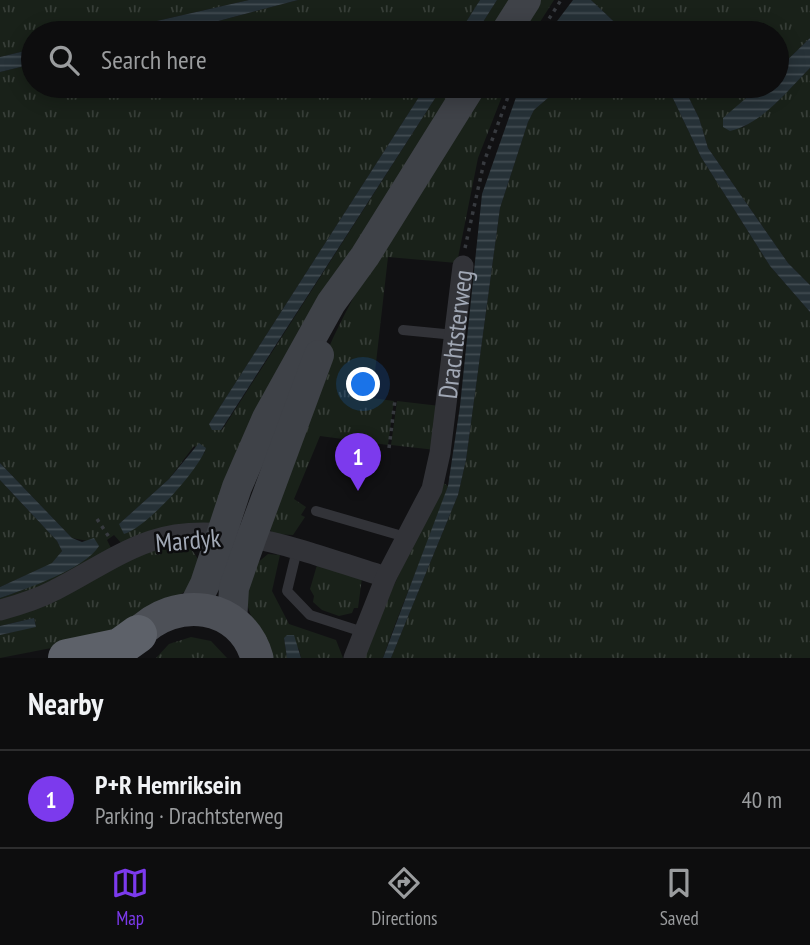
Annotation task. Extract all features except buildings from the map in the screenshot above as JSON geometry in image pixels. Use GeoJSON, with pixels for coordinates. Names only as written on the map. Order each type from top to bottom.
{"type":"FeatureCollection","features":[{"type":"Feature","properties":{"kind":"highway"},"geometry":{"type":"LineString","coordinates":[[79,657],[120,647],[139,650]]}},
{"type":"Feature","properties":{"kind":"main road"},"geometry":{"type":"LineString","coordinates":[[513,21],[526,0]]}},
{"type":"Feature","properties":{"kind":"main road"},"geometry":{"type":"LineString","coordinates":[[189,616],[205,584],[220,535],[267,418],[331,303],[365,256],[464,98]]}},
{"type":"Feature","properties":{"kind":"main road"},"geometry":{"type":"LineString","coordinates":[[232,621],[234,589],[250,539],[313,370],[365,256]]}},
{"type":"Feature","properties":{"kind":"main road"},"geometry":{"type":"LineString","coordinates":[[139,650],[189,616],[217,612],[232,621],[252,642],[257,658]]}},
{"type":"Feature","properties":{"kind":"main road"},"geometry":{"type":"LineString","coordinates":[[189,616],[198,623],[218,630],[231,641],[242,658]]}},
{"type":"Feature","properties":{"kind":"street","name":"Drachtsterweg"},"geometry":{"type":"LineString","coordinates":[[363,632],[386,577],[409,538],[432,489],[440,453],[463,266]]}},
{"type":"Feature","properties":{"kind":"street","name":"Mardyk"},"geometry":{"type":"LineString","coordinates":[[0,610],[54,591],[121,554],[151,541],[180,536],[220,535],[250,539],[386,577]]}},
{"type":"Feature","properties":{"kind":"street"},"geometry":{"type":"LineString","coordinates":[[354,658],[363,632]]}},
{"type":"Feature","properties":{"kind":"lane"},"geometry":{"type":"LineString","coordinates":[[403,331],[455,335]]}},
{"type":"Feature","properties":{"kind":"lane"},"geometry":{"type":"LineString","coordinates":[[316,511],[409,538]]}},
{"type":"Feature","properties":{"kind":"lane"},"geometry":{"type":"LineString","coordinates":[[297,550],[287,591],[310,615],[363,632]]}},
{"type":"Feature","properties":{"kind":"path"},"geometry":{"type":"LineString","coordinates":[[548,21],[561,0]]}},
{"type":"Feature","properties":{"kind":"path","name":"Drachtsterweg"},"geometry":{"type":"LineString","coordinates":[[463,266],[484,162],[508,98]]}},
{"type":"Feature","properties":{"kind":"path"},"geometry":{"type":"LineString","coordinates":[[389,448],[395,400]]}},
{"type":"Feature","properties":{"kind":"path"},"geometry":{"type":"LineString","coordinates":[[97,519],[109,537]]}},
{"type":"Feature","properties":{"kind":"green space"},"geometry":{"type":"Polygon","coordinates":[[[0,0],[249,0],[157,21],[21,21],[21,52],[0,57],[0,0]]]}},
{"type":"Feature","properties":{"kind":"green space"},"geometry":{"type":"Polygon","coordinates":[[[298,0],[480,0],[467,21],[218,21],[298,0]]]}},
{"type":"Feature","properties":{"kind":"green space"},"geometry":{"type":"Polygon","coordinates":[[[497,0],[515,0],[502,21],[484,21],[497,0]]]}},
{"type":"Feature","properties":{"kind":"green space"},"geometry":{"type":"Polygon","coordinates":[[[537,0],[554,0],[541,21],[524,21],[537,0]]]}},
{"type":"Feature","properties":{"kind":"green space"},"geometry":{"type":"Polygon","coordinates":[[[591,0],[810,0],[810,38],[789,58],[789,21],[613,21],[591,0]]]}},
{"type":"Feature","properties":{"kind":"green space"},"geometry":{"type":"Polygon","coordinates":[[[21,67],[21,98],[418,98],[209,424],[222,430],[435,98],[454,98],[213,525],[123,545],[114,535],[107,540],[112,550],[0,607],[0,598],[25,589],[90,556],[88,541],[72,538],[0,463],[0,72],[21,67]],[[194,446],[169,479],[119,524],[173,493],[205,452],[194,446]]]}},
{"type":"Feature","properties":{"kind":"green space"},"geometry":{"type":"Polygon","coordinates":[[[810,68],[810,285],[788,263],[708,148],[699,118],[689,98],[751,98],[742,128],[781,98],[789,98],[789,90],[810,68]]]}},
{"type":"Feature","properties":{"kind":"green space"},"geometry":{"type":"Polygon","coordinates":[[[475,98],[501,98],[478,158],[457,263],[388,257],[372,398],[394,401],[388,445],[320,436],[294,499],[306,507],[301,515],[305,517],[293,535],[274,534],[270,530],[298,433],[323,361],[349,305],[475,98]]]}},
{"type":"Feature","properties":{"kind":"green space"},"geometry":{"type":"Polygon","coordinates":[[[548,98],[673,98],[701,157],[770,266],[810,312],[810,658],[391,658],[458,495],[466,460],[500,208],[534,110],[548,98]]]}},
{"type":"Feature","properties":{"kind":"green space"},"geometry":{"type":"Polygon","coordinates":[[[397,401],[440,406],[436,450],[391,445],[397,401]]]}},
{"type":"Feature","properties":{"kind":"green space"},"geometry":{"type":"Polygon","coordinates":[[[0,480],[57,541],[62,551],[53,563],[0,587],[0,480]]]}},
{"type":"Feature","properties":{"kind":"green space"},"geometry":{"type":"Polygon","coordinates":[[[442,482],[448,486],[383,658],[360,658],[442,482]]]}},
{"type":"Feature","properties":{"kind":"green space"},"geometry":{"type":"Polygon","coordinates":[[[188,544],[200,562],[187,590],[123,634],[0,658],[0,635],[36,626],[34,618],[0,626],[0,616],[153,546],[188,544]]]}},
{"type":"Feature","properties":{"kind":"green space"},"geometry":{"type":"Polygon","coordinates":[[[268,554],[280,555],[272,591],[289,624],[336,640],[343,658],[301,658],[299,649],[284,638],[287,658],[265,658],[247,604],[250,569],[268,554]]]}},
{"type":"Feature","properties":{"kind":"green space"},"geometry":{"type":"Polygon","coordinates":[[[317,565],[362,578],[358,608],[354,608],[352,613],[339,616],[322,610],[313,602],[314,596],[310,589],[317,565]]]}},
{"type":"Feature","properties":{"kind":"green space"},"geometry":{"type":"Polygon","coordinates":[[[191,637],[211,641],[227,658],[156,658],[169,644],[191,637]]]}},
{"type":"Feature","properties":{"kind":"shaded area"},"geometry":{"type":"Polygon","coordinates":[[[249,0],[298,0],[218,21],[157,21],[249,0]]]}},
{"type":"Feature","properties":{"kind":"shaded area"},"geometry":{"type":"Polygon","coordinates":[[[480,0],[497,0],[484,21],[467,21],[480,0]]]}},
{"type":"Feature","properties":{"kind":"shaded area"},"geometry":{"type":"Polygon","coordinates":[[[573,0],[591,0],[613,21],[557,21],[573,0]]]}},
{"type":"Feature","properties":{"kind":"shaded area"},"geometry":{"type":"Polygon","coordinates":[[[810,38],[810,68],[789,90],[789,58],[810,38]]]}},
{"type":"Feature","properties":{"kind":"shaded area"},"geometry":{"type":"Polygon","coordinates":[[[21,52],[21,67],[0,72],[0,57],[21,52]]]}},
{"type":"Feature","properties":{"kind":"shaded area"},"geometry":{"type":"Polygon","coordinates":[[[418,98],[435,98],[221,430],[212,430],[209,424],[418,98]]]}},
{"type":"Feature","properties":{"kind":"shaded area"},"geometry":{"type":"Polygon","coordinates":[[[516,98],[548,98],[534,110],[528,122],[500,208],[466,460],[458,495],[391,658],[383,658],[448,486],[460,406],[482,194],[516,98]]]}},
{"type":"Feature","properties":{"kind":"shaded area"},"geometry":{"type":"Polygon","coordinates":[[[673,98],[689,98],[699,118],[708,148],[788,263],[810,285],[810,312],[770,266],[701,157],[673,98]]]}},
{"type":"Feature","properties":{"kind":"shaded area"},"geometry":{"type":"Polygon","coordinates":[[[746,98],[781,98],[764,114],[742,127],[730,131],[723,127],[723,118],[746,98]]]}},
{"type":"Feature","properties":{"kind":"shaded area"},"geometry":{"type":"Polygon","coordinates":[[[199,443],[206,448],[183,483],[158,510],[124,534],[119,524],[169,479],[199,443]]]}},
{"type":"Feature","properties":{"kind":"shaded area"},"geometry":{"type":"Polygon","coordinates":[[[0,463],[72,538],[82,542],[94,538],[99,546],[81,563],[68,570],[0,598],[0,587],[52,563],[62,551],[57,541],[0,480],[0,463]]]}},
{"type":"Feature","properties":{"kind":"shaded area"},"geometry":{"type":"Polygon","coordinates":[[[34,618],[36,627],[0,635],[0,626],[34,618]]]}},
{"type":"Feature","properties":{"kind":"shaded area"},"geometry":{"type":"Polygon","coordinates":[[[294,635],[301,658],[287,658],[284,638],[294,635]]]}},
{"type":"Feature","properties":{"kind":"place","name":"P+R Hemriksein"},"geometry":{"type":"Point","coordinates":[358,491]}}]}
